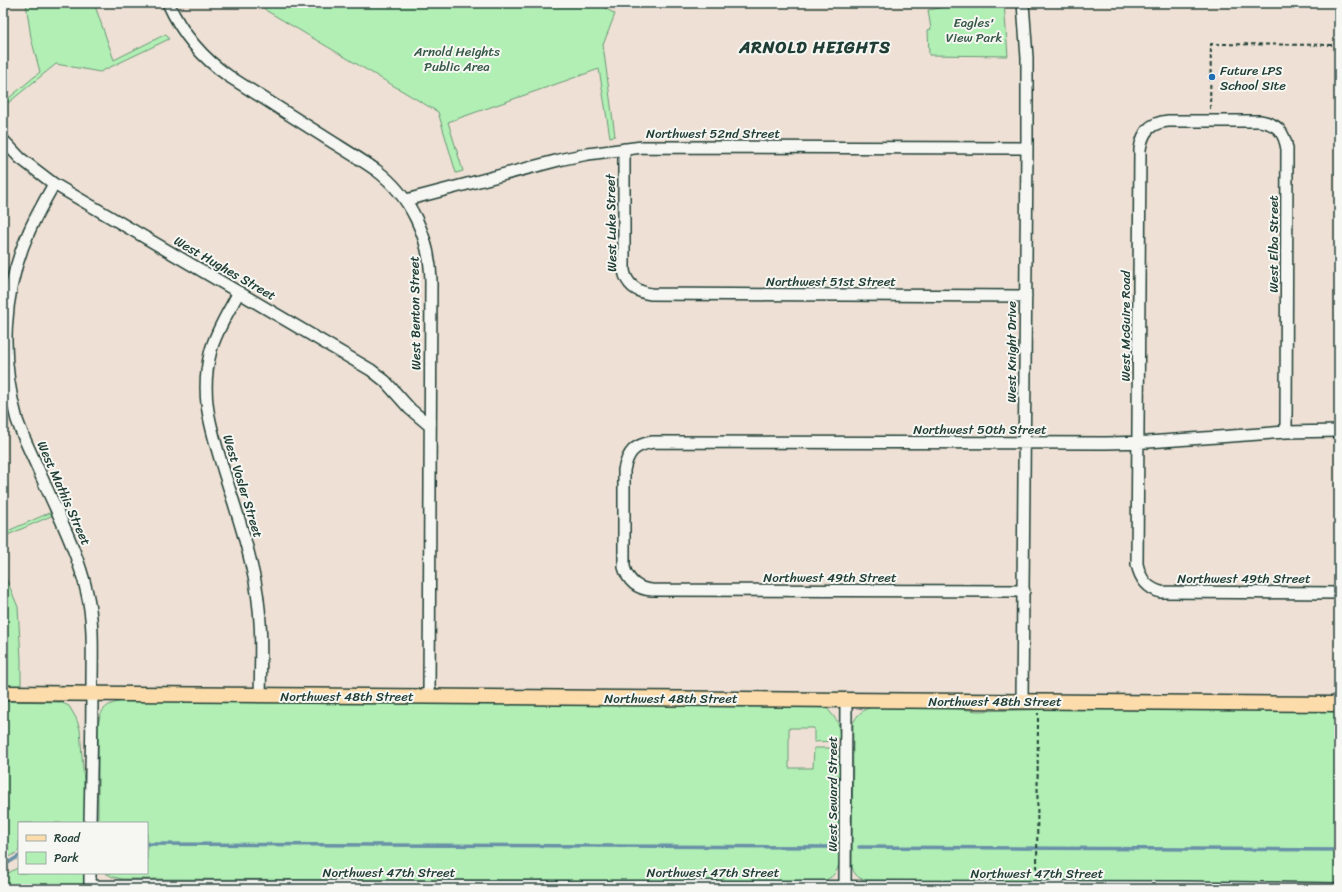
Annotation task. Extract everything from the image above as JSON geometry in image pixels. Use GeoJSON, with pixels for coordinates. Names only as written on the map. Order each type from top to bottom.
{"type":"FeatureCollection","features":[{"type":"Feature","properties":{"kind":"main road","name":"Northwest 48th Street"},"geometry":{"type":"LineString","coordinates":[[3,693],[1339,704]]}},
{"type":"Feature","properties":{"kind":"street","name":"West Benton Street"},"geometry":{"type":"LineString","coordinates":[[168,3],[183,32],[198,51],[230,77],[376,170],[394,185],[406,200],[420,226],[427,246],[430,263],[431,288],[429,425],[429,696]]}},
{"type":"Feature","properties":{"kind":"street","name":"West Knight Drive"},"geometry":{"type":"LineString","coordinates":[[1022,701],[1026,296],[1026,58],[1023,3]]}},
{"type":"Feature","properties":{"kind":"street","name":"West Elba Street"},"geometry":{"type":"LineString","coordinates":[[1211,121],[1267,122],[1278,128],[1286,139],[1286,432]]}},
{"type":"Feature","properties":{"kind":"street","name":"West McGuire Road"},"geometry":{"type":"LineString","coordinates":[[1150,587],[1141,578],[1137,564],[1140,149],[1145,133],[1150,127],[1160,122],[1211,121]]}},
{"type":"Feature","properties":{"kind":"street","name":"West Hughes Street"},"geometry":{"type":"LineString","coordinates":[[3,140],[20,158],[54,184],[371,370],[385,381],[410,409],[429,425]]}},
{"type":"Feature","properties":{"kind":"street","name":"Northwest 52nd Street"},"geometry":{"type":"LineString","coordinates":[[406,200],[563,159],[624,149],[660,147],[1026,148]]}},
{"type":"Feature","properties":{"kind":"street","name":"West Luke Street"},"geometry":{"type":"LineString","coordinates":[[624,149],[624,271],[626,280],[638,291]]}},
{"type":"Feature","properties":{"kind":"street","name":"West Mathis Street"},"geometry":{"type":"LineString","coordinates":[[54,184],[27,235],[15,270],[6,312],[5,356],[12,401],[19,425],[76,555],[89,602],[92,627],[90,822]]}},
{"type":"Feature","properties":{"kind":"street","name":"Northwest 51st Street"},"geometry":{"type":"LineString","coordinates":[[638,291],[651,294],[1026,296]]}},
{"type":"Feature","properties":{"kind":"street","name":"West Vosler Street"},"geometry":{"type":"LineString","coordinates":[[239,292],[219,329],[211,349],[205,396],[210,424],[253,570],[258,597],[260,624],[260,695]]}},
{"type":"Feature","properties":{"kind":"street","name":"Northwest 50th Street"},"geometry":{"type":"LineString","coordinates":[[636,586],[627,576],[624,562],[624,470],[627,458],[632,450],[644,443],[1025,444],[1138,442],[1286,432],[1339,431]]}},
{"type":"Feature","properties":{"kind":"street","name":"Northwest 49th Street"},"geometry":{"type":"LineString","coordinates":[[636,586],[647,590],[1024,591]]}},
{"type":"Feature","properties":{"kind":"street","name":"Northwest 49th Street"},"geometry":{"type":"LineString","coordinates":[[1150,587],[1166,592],[1339,593]]}},
{"type":"Feature","properties":{"kind":"street","name":"West Seward Street"},"geometry":{"type":"LineString","coordinates":[[844,888],[846,700]]}},
{"type":"Feature","properties":{"kind":"street"},"geometry":{"type":"LineString","coordinates":[[90,874],[90,887]]}},
{"type":"Feature","properties":{"kind":"street","name":"Northwest 47th Street"},"geometry":{"type":"LineString","coordinates":[[90,887],[1336,889]]}},
{"type":"Feature","properties":{"kind":"path"},"geometry":{"type":"LineString","coordinates":[[1210,109],[1211,44],[1339,45]]}},
{"type":"Feature","properties":{"kind":"path"},"geometry":{"type":"LineString","coordinates":[[1038,710],[1038,876]]}},
{"type":"Feature","properties":{"kind":"green space"},"geometry":{"type":"Polygon","coordinates":[[[26,3],[94,3],[114,60],[166,34],[169,39],[100,72],[56,64],[3,107],[3,103],[40,72],[31,38],[26,3]]]}},
{"type":"Feature","properties":{"kind":"green space","name":"Arnold Heights Public Area"},"geometry":{"type":"Polygon","coordinates":[[[258,3],[597,3],[615,14],[603,45],[615,136],[610,137],[599,69],[448,122],[463,171],[456,173],[438,112],[267,11],[258,3]]]}},
{"type":"Feature","properties":{"kind":"green space","name":"Eagles' View Park"},"geometry":{"type":"Polygon","coordinates":[[[968,3],[1004,3],[1008,56],[929,55],[928,30],[931,29],[928,10],[968,3]]]}},
{"type":"Feature","properties":{"kind":"green space"},"geometry":{"type":"Polygon","coordinates":[[[56,510],[58,513],[3,537],[3,533],[56,510]]]}},
{"type":"Feature","properties":{"kind":"green space"},"geometry":{"type":"Polygon","coordinates":[[[3,571],[18,607],[21,693],[3,693],[3,571]]]}},
{"type":"Feature","properties":{"kind":"green space"},"geometry":{"type":"Polygon","coordinates":[[[3,701],[60,702],[69,706],[80,729],[85,797],[84,822],[18,822],[18,852],[3,861],[3,701]]]}},
{"type":"Feature","properties":{"kind":"green space"},"geometry":{"type":"Polygon","coordinates":[[[123,701],[827,708],[838,722],[840,737],[831,741],[814,742],[814,728],[789,728],[789,768],[813,768],[814,748],[829,748],[839,751],[840,857],[836,872],[832,877],[824,881],[122,879],[107,874],[148,874],[148,822],[98,822],[98,725],[101,714],[105,708],[123,701]]]}},
{"type":"Feature","properties":{"kind":"green space"},"geometry":{"type":"Polygon","coordinates":[[[872,707],[953,708],[977,711],[1060,709],[1339,711],[1339,884],[864,880],[856,875],[852,867],[853,723],[856,717],[866,709],[872,707]]]}},
{"type":"Feature","properties":{"kind":"green space"},"geometry":{"type":"Polygon","coordinates":[[[18,868],[18,874],[84,874],[84,889],[3,889],[3,876],[18,868]]]}},
{"type":"Feature","properties":{"kind":"waterway"},"geometry":{"type":"LineString","coordinates":[[148,844],[831,847]]}},
{"type":"Feature","properties":{"kind":"waterway"},"geometry":{"type":"LineString","coordinates":[[859,847],[1339,850]]}},
{"type":"Feature","properties":{"kind":"waterway"},"geometry":{"type":"LineString","coordinates":[[3,866],[18,857]]}},
{"type":"Feature","properties":{"kind":"place","name":"Future LPS School Site"},"geometry":{"type":"Point","coordinates":[1212,77]}},
{"type":"Feature","properties":{"kind":"district","name":"ARNOLD HEIGHTS"},"geometry":{"type":"Point","coordinates":[815,47]}}]}
